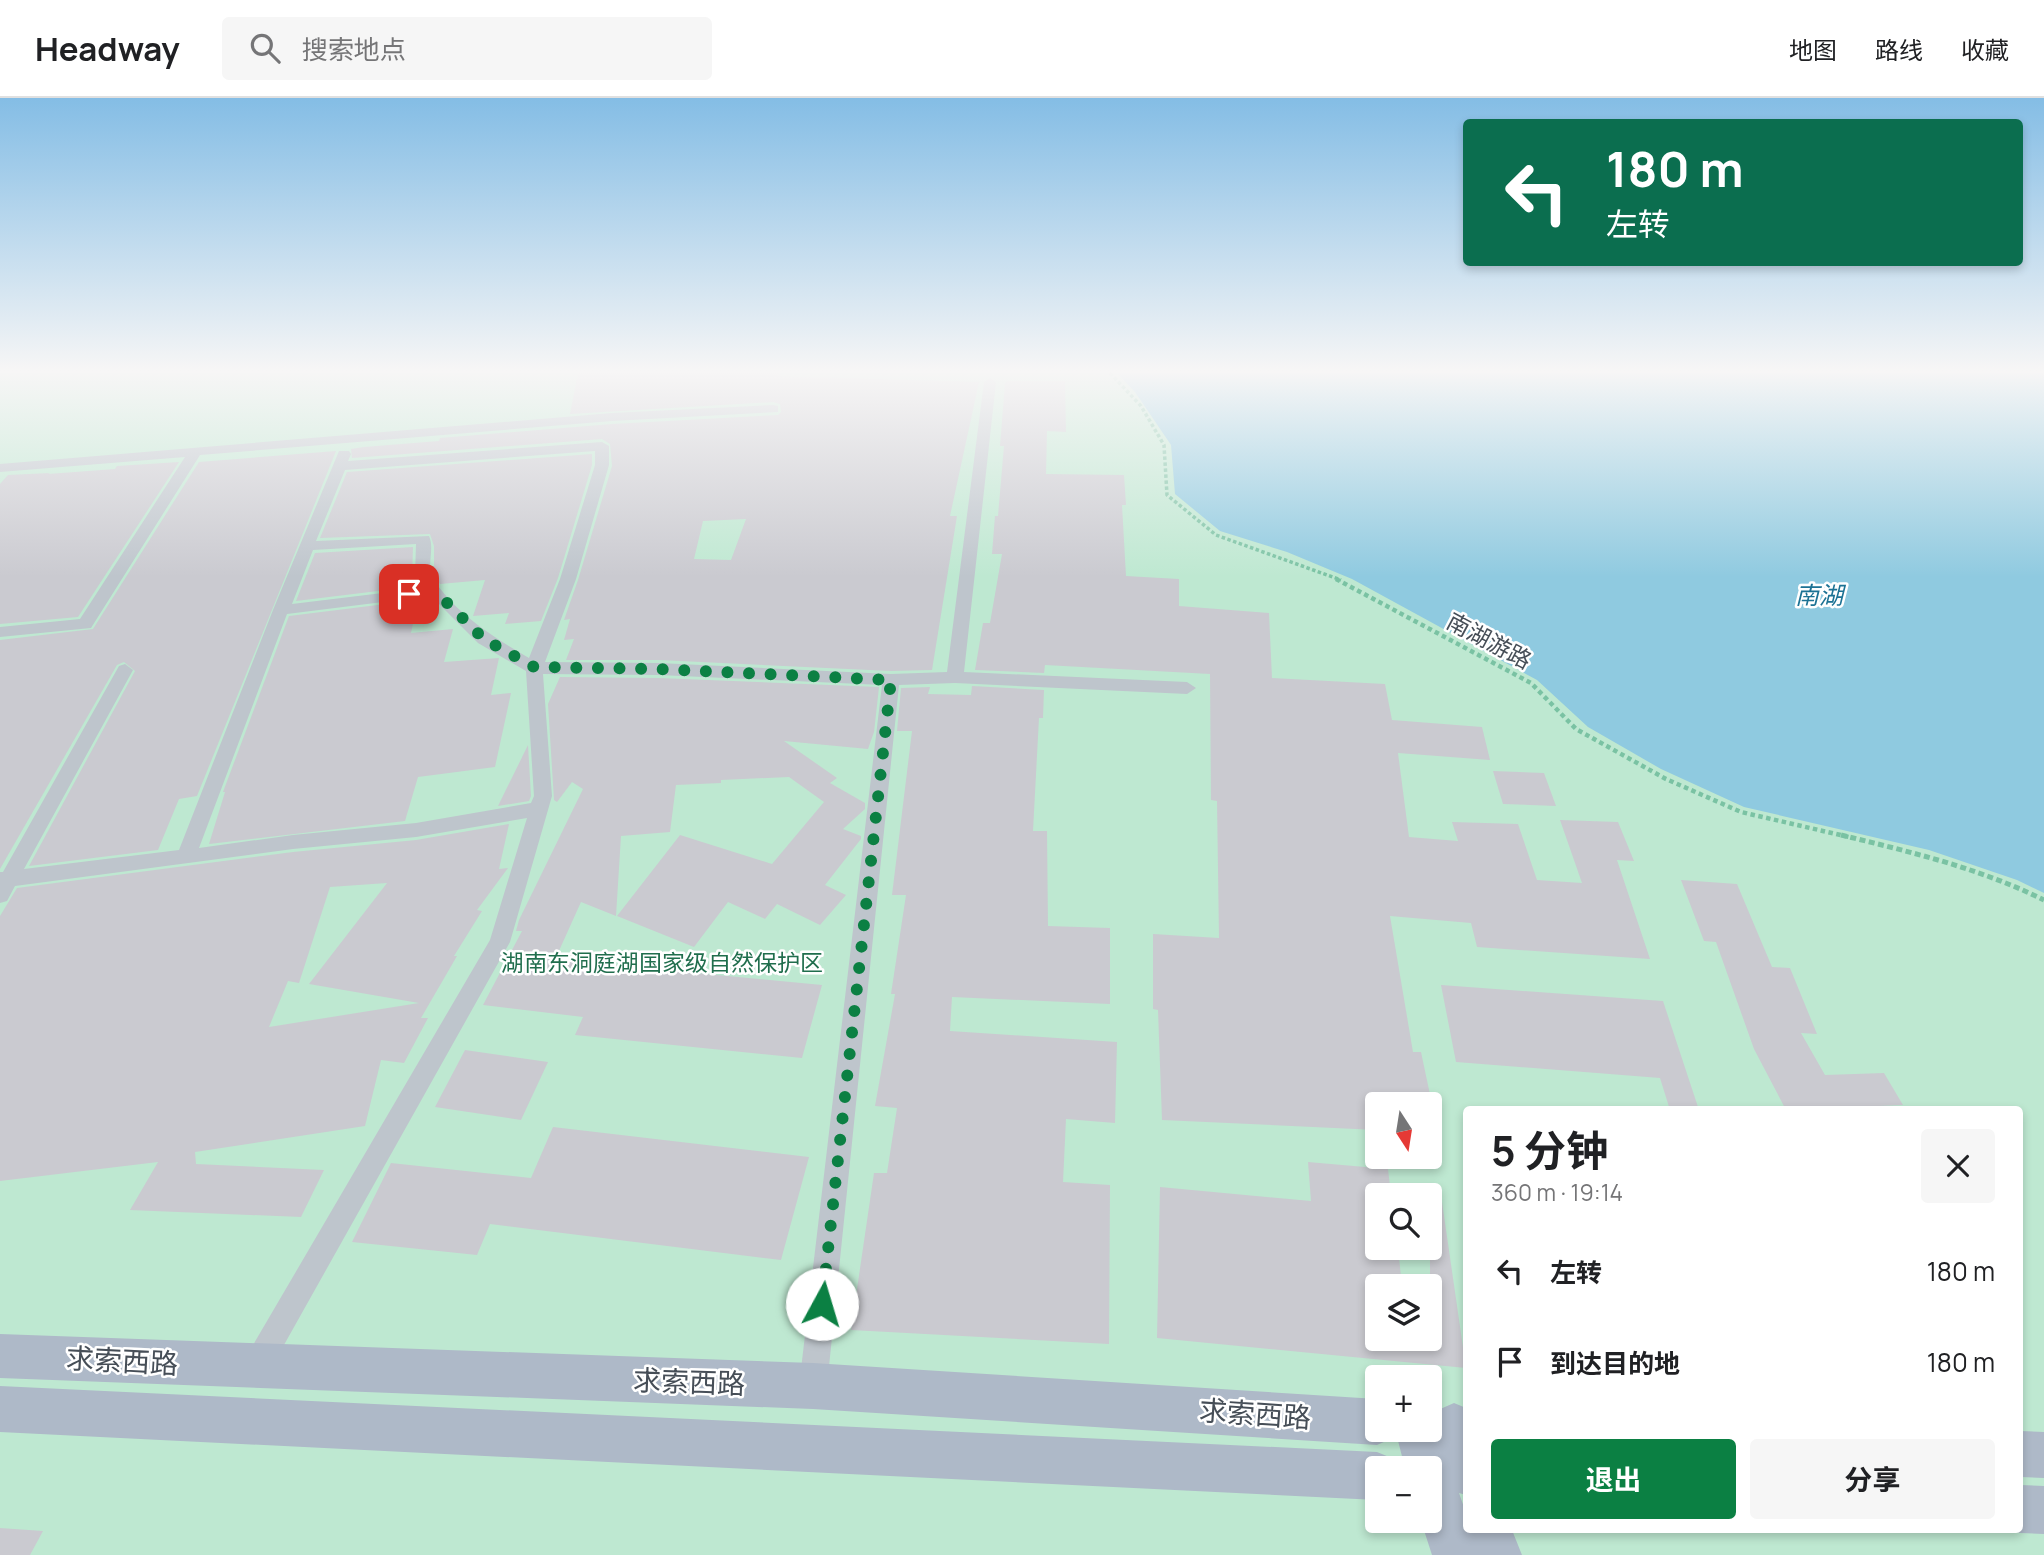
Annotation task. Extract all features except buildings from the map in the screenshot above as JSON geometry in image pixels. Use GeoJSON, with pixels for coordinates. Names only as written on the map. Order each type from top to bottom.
{"type":"FeatureCollection","features":[{"type":"Feature","properties":{"kind":"main road","name":"求索西路"},"geometry":{"type":"LineString","coordinates":[[0,1356],[813,1386],[1365,1421]]}},
{"type":"Feature","properties":{"kind":"main road"},"geometry":{"type":"LineString","coordinates":[[0,1409],[1365,1475]]}},
{"type":"Feature","properties":{"kind":"main road"},"geometry":{"type":"LineString","coordinates":[[1442,1427],[1463,1466]]}},
{"type":"Feature","properties":{"kind":"main road"},"geometry":{"type":"LineString","coordinates":[[2023,1454],[2044,1455]]}},
{"type":"Feature","properties":{"kind":"main road"},"geometry":{"type":"LineString","coordinates":[[1442,1479],[1463,1481]]}},
{"type":"Feature","properties":{"kind":"main road"},"geometry":{"type":"LineString","coordinates":[[2023,1509],[2044,1510]]}},
{"type":"Feature","properties":{"kind":"main road"},"geometry":{"type":"LineString","coordinates":[[1442,1512],[1457,1555]]}},
{"type":"Feature","properties":{"kind":"main road"},"geometry":{"type":"LineString","coordinates":[[1489,1533],[1497,1555]]}},
{"type":"Feature","properties":{"kind":"street"},"geometry":{"type":"LineString","coordinates":[[1,470],[339,441]]}},
{"type":"Feature","properties":{"kind":"street"},"geometry":{"type":"LineString","coordinates":[[186,857],[350,441]]}},
{"type":"Feature","properties":{"kind":"street"},"geometry":{"type":"LineString","coordinates":[[955,677],[983,441]]}},
{"type":"Feature","properties":{"kind":"street"},"geometry":{"type":"LineString","coordinates":[[256,1367],[500,942],[543,796],[534,667],[568,579],[602,466],[601,446],[339,466]]}},
{"type":"Feature","properties":{"kind":"street"},"geometry":{"type":"LineString","coordinates":[[3,636],[85,624],[194,454]]}},
{"type":"Feature","properties":{"kind":"street"},"geometry":{"type":"LineString","coordinates":[[307,546],[424,539],[423,577],[435,591],[484,639],[534,667],[659,669],[891,680],[955,677],[1187,688]]}},
{"type":"Feature","properties":{"kind":"street"},"geometry":{"type":"LineString","coordinates":[[281,610],[435,591]]}},
{"type":"Feature","properties":{"kind":"street"},"geometry":{"type":"LineString","coordinates":[[3,885],[125,670]]}},
{"type":"Feature","properties":{"kind":"street"},"geometry":{"type":"LineString","coordinates":[[813,1386],[891,680]]}},
{"type":"Feature","properties":{"kind":"street"},"geometry":{"type":"LineString","coordinates":[[3,885],[293,842],[416,830],[539,808]]}},
{"type":"Feature","properties":{"kind":"path","name":"南湖游路"},"geometry":{"type":"LineString","coordinates":[[1162,441],[1167,495],[1216,535],[1343,581],[1531,683],[1576,729],[1666,779],[1741,812],[1942,859],[2020,888],[2044,900]]}},
{"type":"Feature","properties":{"kind":"green space","name":"湖南东洞庭湖国家级自然保护区"},"geometry":{"type":"Polygon","coordinates":[[[0,441],[2044,441],[2044,1555],[0,1555],[0,441]]]}},
{"type":"Feature","properties":{"kind":"water","name":"南湖"},"geometry":{"type":"Polygon","coordinates":[[[1168,441],[2044,441],[2044,893],[2017,880],[1929,850],[1744,807],[1661,769],[1588,727],[1537,680],[1352,579],[1287,552],[1220,531],[1175,494],[1171,445],[1168,441]]]}},
{"type":"Feature","properties":{"kind":"route"},"geometry":{"type":"LineString","coordinates":[[409,594],[435,591],[484,639],[534,667],[659,669],[891,680],[822,1304]]}}]}
